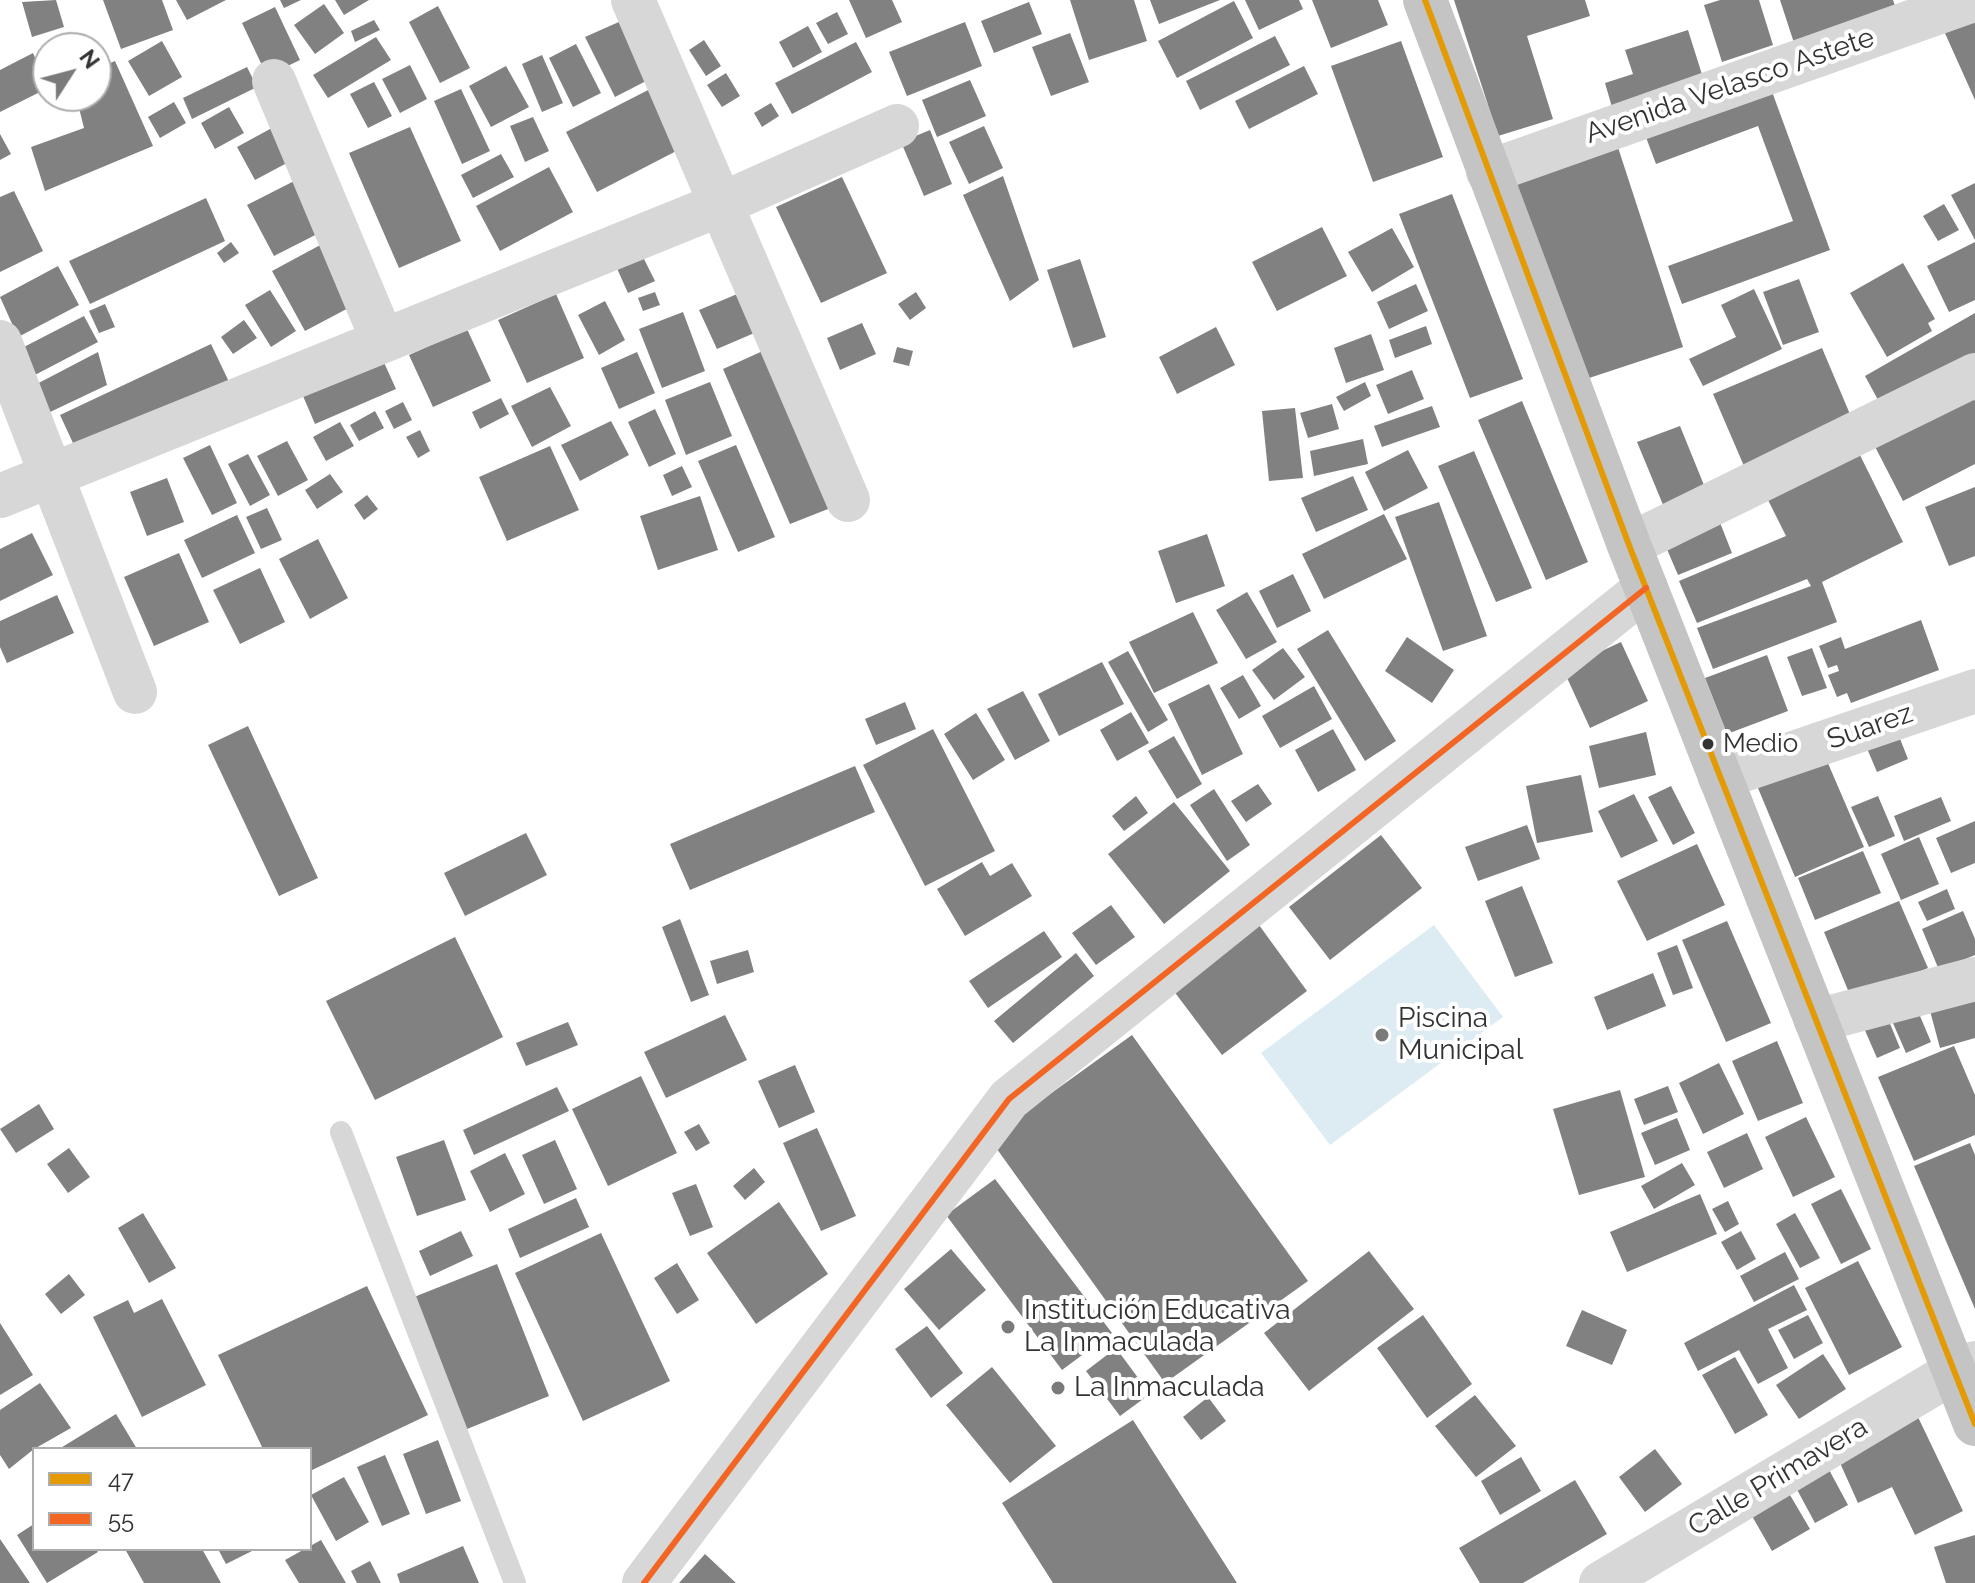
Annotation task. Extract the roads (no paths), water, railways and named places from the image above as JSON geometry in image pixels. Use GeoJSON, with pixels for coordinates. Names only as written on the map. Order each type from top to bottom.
{"type":"FeatureCollection","features":[{"type":"Feature","properties":{"kind":"highway"},"geometry":{"type":"LineString","coordinates":[[1425,0],[1629,545],[1720,778],[1816,1021],[1965,1367],[1975,1424]]}},
{"type":"Feature","properties":{"kind":"street"},"geometry":{"type":"LineString","coordinates":[[633,0],[848,500]]}},
{"type":"Feature","properties":{"kind":"street","name":"Avenida Velasco Astete"},"geometry":{"type":"LineString","coordinates":[[1488,172],[1973,0]]}},
{"type":"Feature","properties":{"kind":"street"},"geometry":{"type":"LineString","coordinates":[[274,81],[383,341]]}},
{"type":"Feature","properties":{"kind":"street"},"geometry":{"type":"LineString","coordinates":[[0,496],[719,205],[897,126]]}},
{"type":"Feature","properties":{"kind":"street"},"geometry":{"type":"LineString","coordinates":[[0,342],[54,474],[135,692]]}},
{"type":"Feature","properties":{"kind":"street"},"geometry":{"type":"LineString","coordinates":[[1629,545],[1975,375]]}},
{"type":"Feature","properties":{"kind":"street"},"geometry":{"type":"LineString","coordinates":[[644,1583],[1009,1099],[1646,588]]}},
{"type":"Feature","properties":{"kind":"street","name":"Suarez"},"geometry":{"type":"LineString","coordinates":[[1720,778],[1975,691]]}},
{"type":"Feature","properties":{"kind":"street"},"geometry":{"type":"LineString","coordinates":[[1816,1021],[1975,979]]}},
{"type":"Feature","properties":{"kind":"street","name":"Calle Primavera"},"geometry":{"type":"LineString","coordinates":[[1601,1583],[1965,1367]]}},
{"type":"Feature","properties":{"kind":"lane"},"geometry":{"type":"LineString","coordinates":[[341,1132],[515,1583]]}},
{"type":"Feature","properties":{"kind":"place","name":"Medio"},"geometry":{"type":"Point","coordinates":[1708,744]}},
{"type":"Feature","properties":{"kind":"place","name":"Piscina Municipal"},"geometry":{"type":"Point","coordinates":[1382,1035]}},
{"type":"Feature","properties":{"kind":"place","name":"Institución Educativa La Inmaculada"},"geometry":{"type":"Point","coordinates":[1008,1327]}},
{"type":"Feature","properties":{"kind":"place","name":"La Inmaculada"},"geometry":{"type":"Point","coordinates":[1058,1388]}}]}
